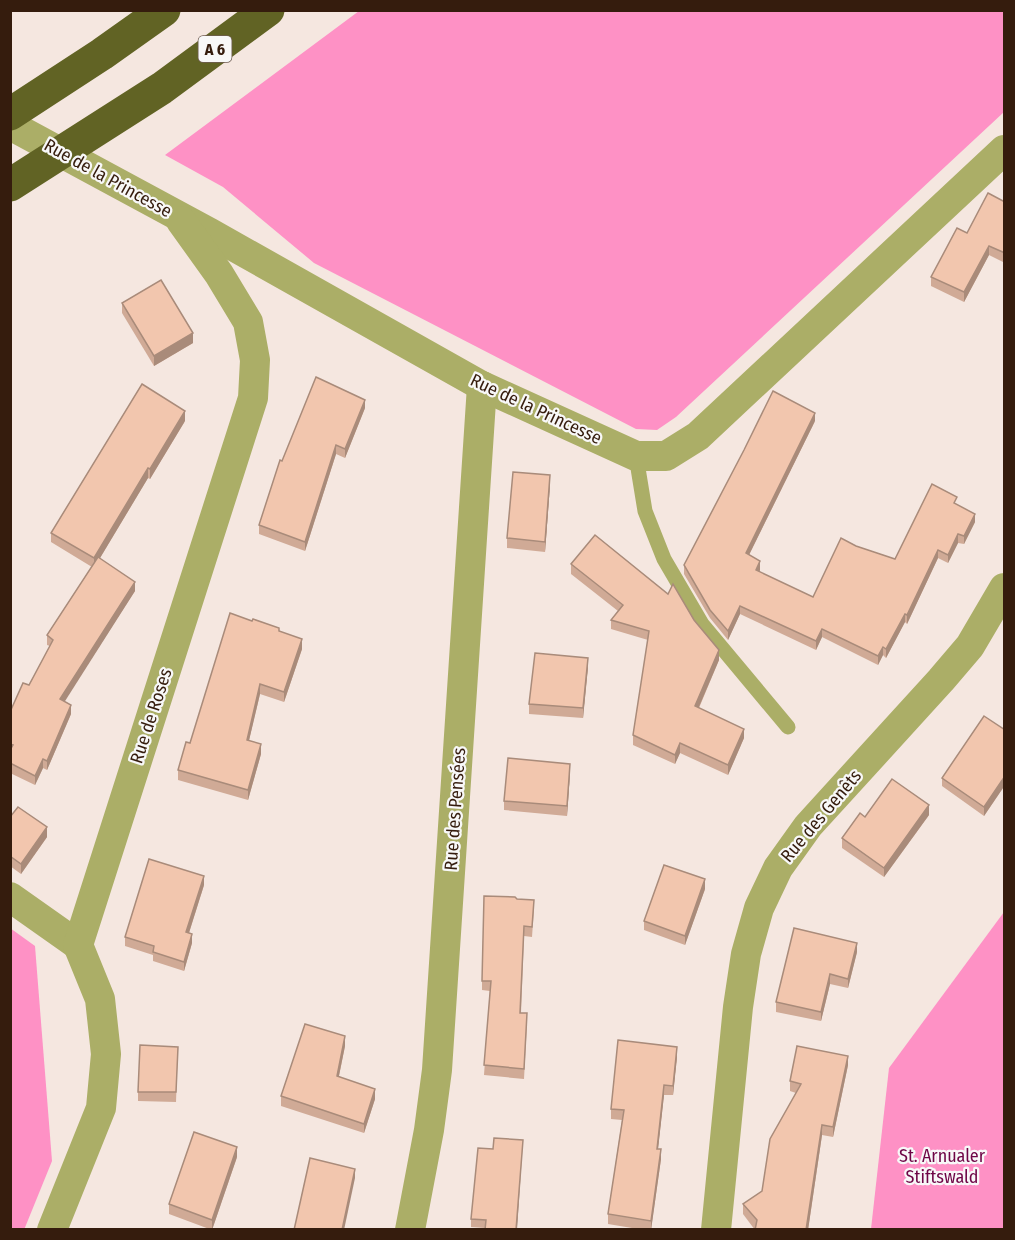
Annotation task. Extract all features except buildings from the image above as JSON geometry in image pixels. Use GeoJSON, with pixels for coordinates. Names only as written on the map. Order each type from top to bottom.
{"type":"FeatureCollection","features":[{"type":"Feature","properties":{"kind":"highway"},"geometry":{"type":"LineString","coordinates":[[12,117],[164,10]]}},
{"type":"Feature","properties":{"kind":"highway","name":"A 6"},"geometry":{"type":"LineString","coordinates":[[10,185],[162,88],[268,10]]}},
{"type":"Feature","properties":{"kind":"street","name":"Rue de la Princesse"},"geometry":{"type":"LineString","coordinates":[[12,117],[177,215],[482,386],[636,456],[666,456],[698,436],[1005,150]]}},
{"type":"Feature","properties":{"kind":"street","name":"Rue de Roses"},"geometry":{"type":"LineString","coordinates":[[78,945],[253,398],[255,360],[248,322],[219,274],[177,215]]}},
{"type":"Feature","properties":{"kind":"street","name":"Rue des Pensées"},"geometry":{"type":"LineString","coordinates":[[410,1230],[429,1130],[437,1070],[482,386]]}},
{"type":"Feature","properties":{"kind":"street","name":"Rue des Genêts"},"geometry":{"type":"LineString","coordinates":[[716,1230],[738,1007],[746,954],[759,908],[778,868],[808,826],[970,646],[1005,588]]}},
{"type":"Feature","properties":{"kind":"street"},"geometry":{"type":"LineString","coordinates":[[10,897],[78,945],[100,999],[106,1054],[101,1108],[52,1230]]}},
{"type":"Feature","properties":{"kind":"lane"},"geometry":{"type":"LineString","coordinates":[[636,456],[645,511],[664,559],[702,624],[788,727]]}},
{"type":"Feature","properties":{"kind":"green space"},"geometry":{"type":"Polygon","coordinates":[[[359,11],[1004,11],[1004,112],[676,417],[657,430],[636,429],[314,263],[223,187],[165,155],[359,11]]]}},
{"type":"Feature","properties":{"kind":"green space","name":"St. Arnualer Stiftswald"},"geometry":{"type":"Polygon","coordinates":[[[1004,912],[1004,1229],[871,1229],[889,1068],[1004,912]]]}},
{"type":"Feature","properties":{"kind":"green space"},"geometry":{"type":"Polygon","coordinates":[[[10,928],[35,946],[52,1161],[24,1230],[10,1229],[10,928]]]}}]}
